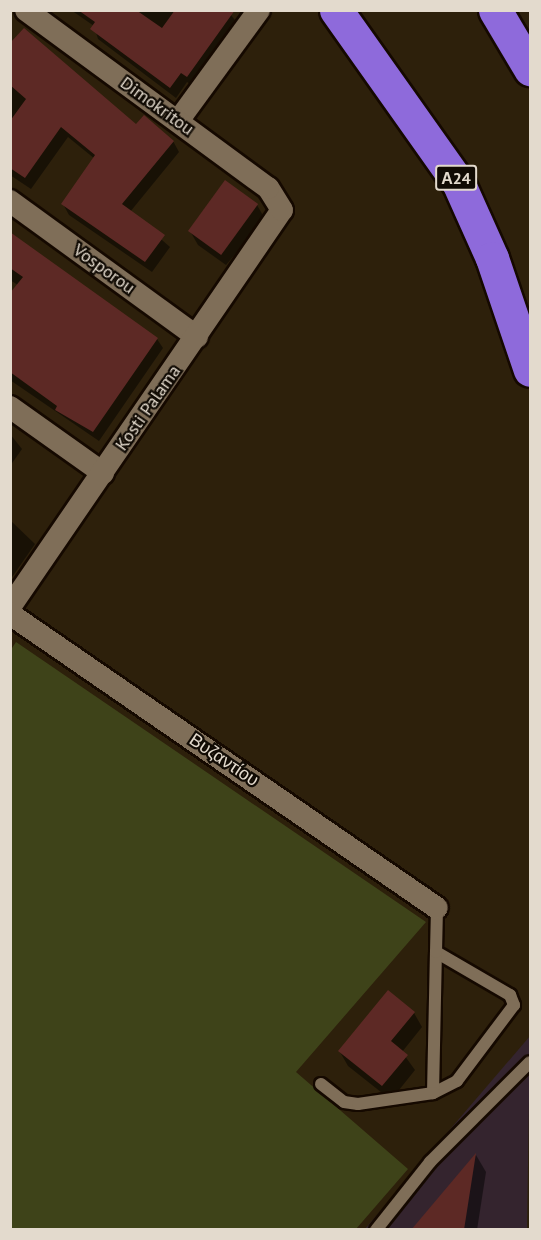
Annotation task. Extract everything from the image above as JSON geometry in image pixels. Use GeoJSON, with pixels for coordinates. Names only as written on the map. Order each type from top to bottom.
{"type":"FeatureCollection","features":[{"type":"Feature","properties":{"kind":"highway","name":"Α24"},"geometry":{"type":"LineString","coordinates":[[336,10],[458,182],[492,258],[531,370]]}},
{"type":"Feature","properties":{"kind":"highway"},"geometry":{"type":"LineString","coordinates":[[495,10],[531,69]]}},
{"type":"Feature","properties":{"kind":"street","name":"Dimokritou"},"geometry":{"type":"LineString","coordinates":[[26,10],[268,188],[282,207]]}},
{"type":"Feature","properties":{"kind":"street"},"geometry":{"type":"LineString","coordinates":[[178,121],[259,10]]}},
{"type":"Feature","properties":{"kind":"street","name":"Vosporou"},"geometry":{"type":"LineString","coordinates":[[10,201],[197,337]]}},
{"type":"Feature","properties":{"kind":"street","name":"Kosti Palama"},"geometry":{"type":"LineString","coordinates":[[10,607],[197,337],[282,207]]}},
{"type":"Feature","properties":{"kind":"street"},"geometry":{"type":"LineString","coordinates":[[10,407],[103,473]]}},
{"type":"Feature","properties":{"kind":"street","name":"Βυζαντίου"},"geometry":{"type":"LineString","coordinates":[[10,614],[437,908]]}},
{"type":"Feature","properties":{"kind":"lane"},"geometry":{"type":"LineString","coordinates":[[433,1093],[437,908]]}},
{"type":"Feature","properties":{"kind":"lane"},"geometry":{"type":"LineString","coordinates":[[321,1084],[344,1102],[358,1104],[433,1093],[457,1081],[514,1005],[510,996],[436,952]]}},
{"type":"Feature","properties":{"kind":"lane"},"geometry":{"type":"LineString","coordinates":[[376,1230],[430,1162],[531,1062]]}},
{"type":"Feature","properties":{"kind":"shaded area"},"geometry":{"type":"Polygon","coordinates":[[[530,1036],[527,1229],[364,1230],[530,1036]]]}},
{"type":"Feature","properties":{"kind":"green space"},"geometry":{"type":"Polygon","coordinates":[[[16,642],[426,922],[296,1072],[408,1169],[356,1229],[11,1229],[10,651],[16,642]]]}},
{"type":"Feature","properties":{"kind":"building"},"geometry":{"type":"Polygon","coordinates":[[[78,10],[136,10],[162,28],[175,10],[235,10],[187,77],[181,73],[170,88],[90,29],[95,22],[78,10]]]}},
{"type":"Feature","properties":{"kind":"building"},"geometry":{"type":"Polygon","coordinates":[[[24,28],[136,124],[144,115],[174,141],[122,204],[165,235],[145,262],[61,204],[95,155],[61,127],[25,178],[10,168],[10,121],[26,99],[10,85],[10,43],[24,28]]]}},
{"type":"Feature","properties":{"kind":"building"},"geometry":{"type":"Polygon","coordinates":[[[225,180],[258,204],[221,255],[188,231],[225,180]]]}},
{"type":"Feature","properties":{"kind":"building"},"geometry":{"type":"Polygon","coordinates":[[[10,232],[158,338],[93,432],[55,410],[57,406],[10,372],[10,293],[23,277],[10,268],[10,232]]]}},
{"type":"Feature","properties":{"kind":"building"},"geometry":{"type":"Polygon","coordinates":[[[388,990],[415,1012],[391,1041],[408,1055],[382,1086],[338,1051],[388,990]]]}},
{"type":"Feature","properties":{"kind":"building"},"geometry":{"type":"Polygon","coordinates":[[[476,1153],[464,1230],[411,1230],[476,1153]]]}}]}
